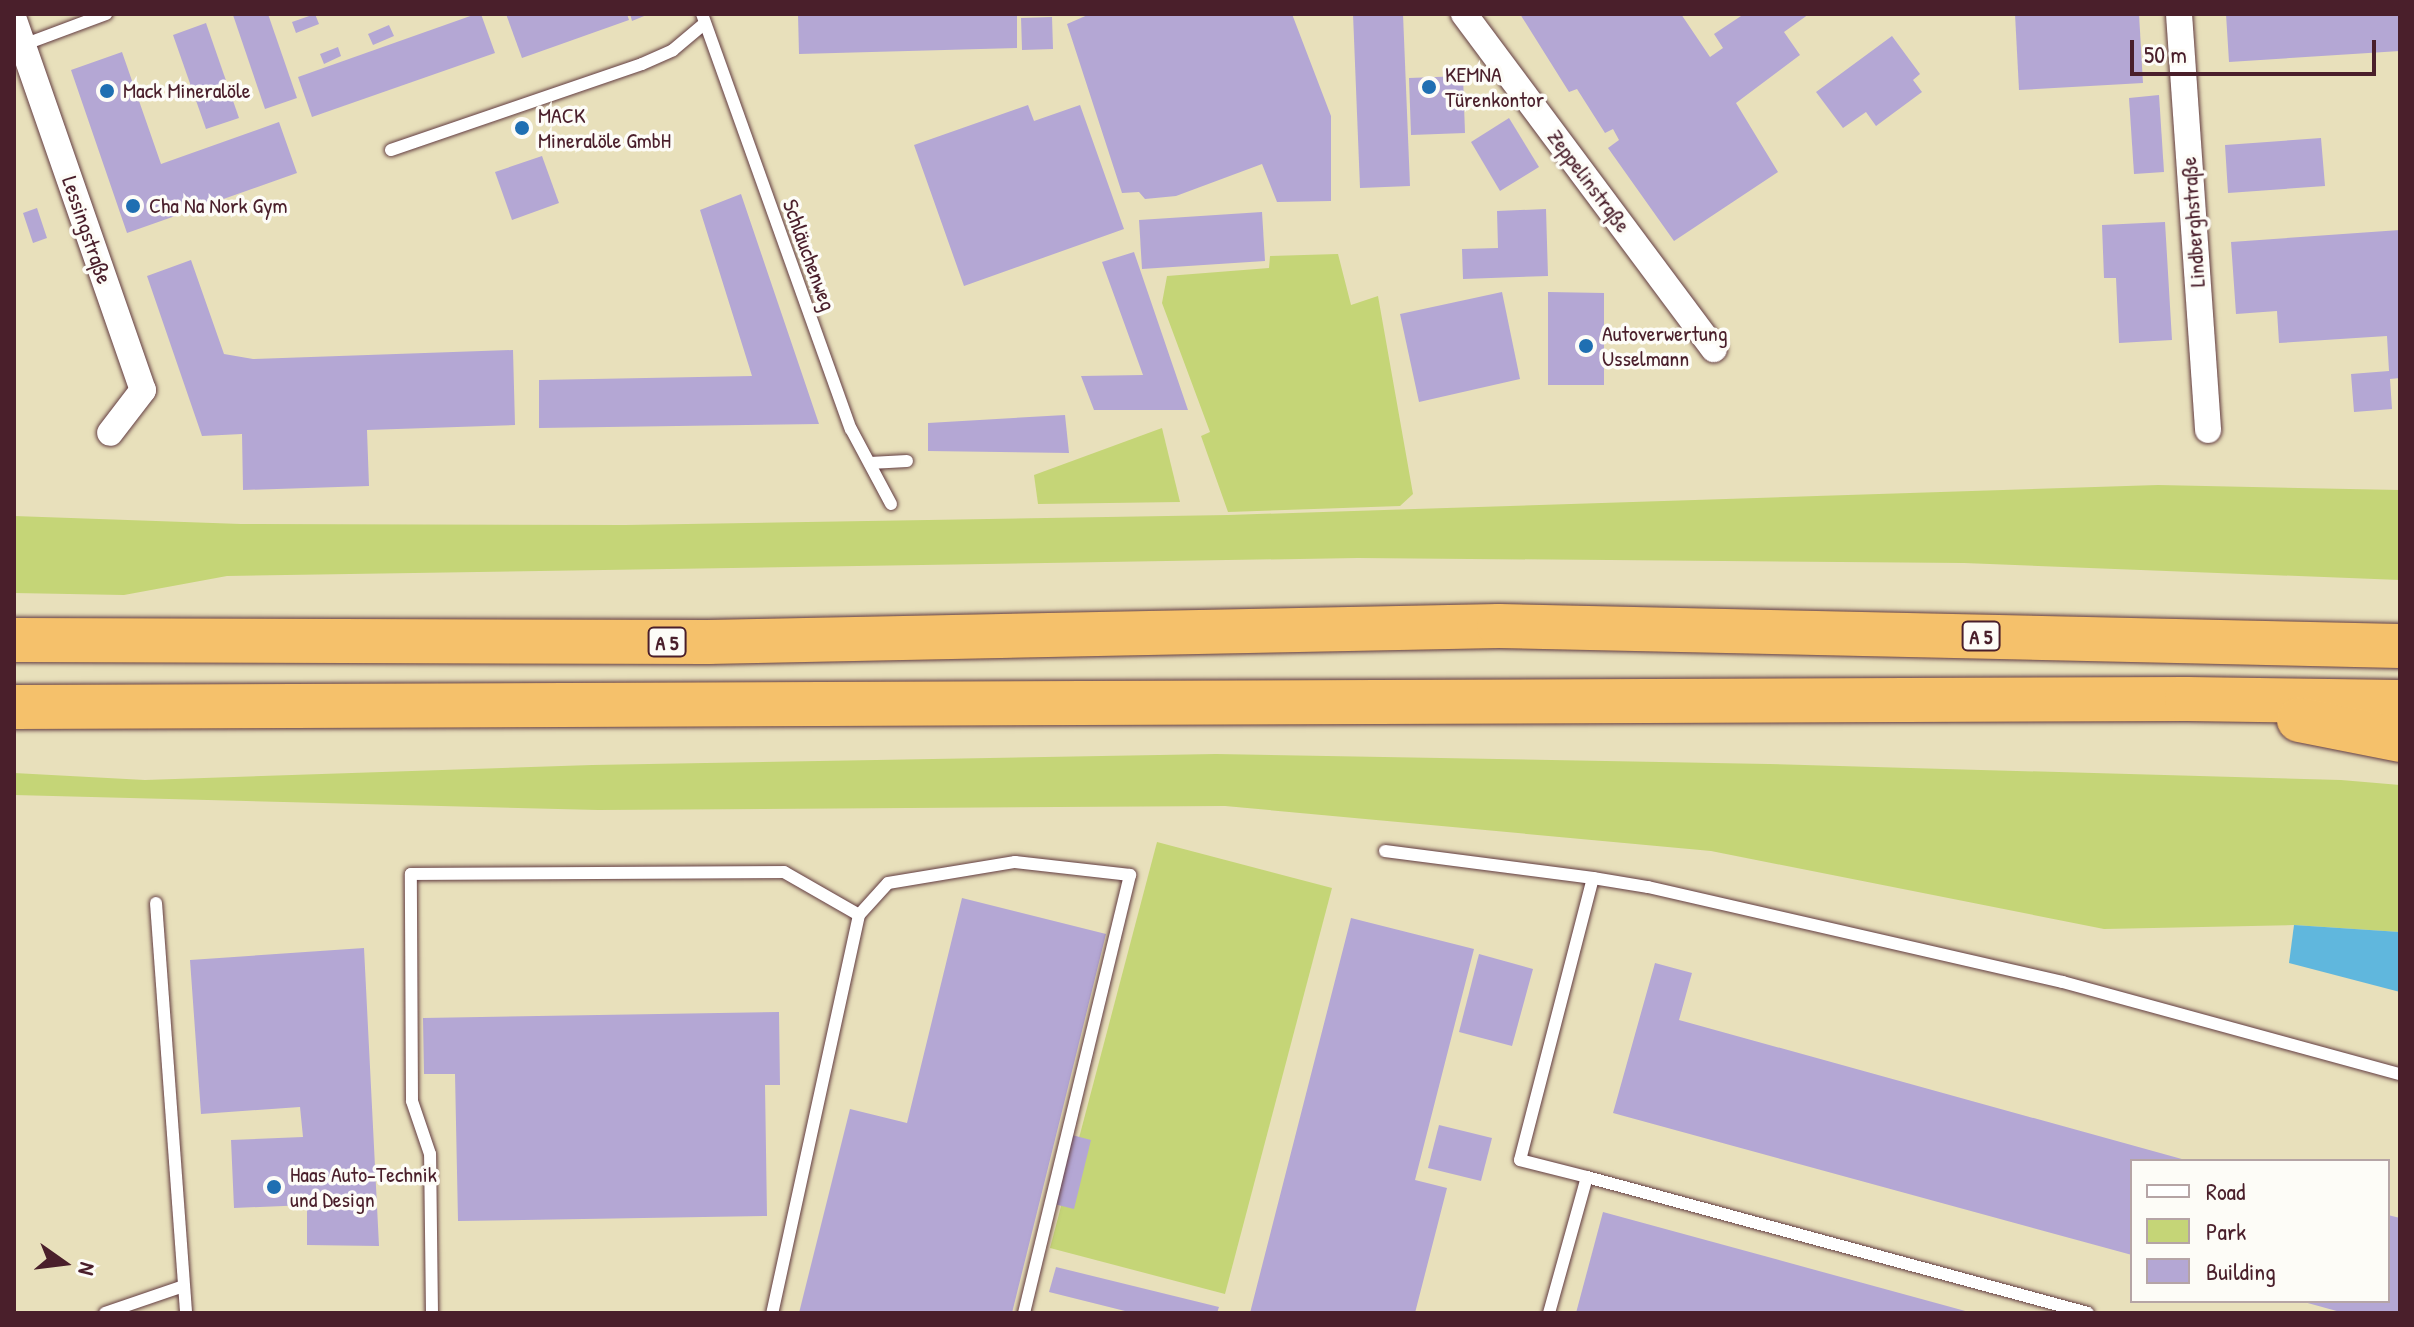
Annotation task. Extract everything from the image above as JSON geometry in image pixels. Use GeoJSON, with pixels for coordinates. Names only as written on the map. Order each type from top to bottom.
{"type":"FeatureCollection","features":[{"type":"Feature","properties":{"kind":"highway","name":"A 5"},"geometry":{"type":"LineString","coordinates":[[14,640],[708,642],[1499,626],[2400,646]]}},
{"type":"Feature","properties":{"kind":"highway"},"geometry":{"type":"LineString","coordinates":[[2187,699],[2400,740]]}},
{"type":"Feature","properties":{"kind":"highway"},"geometry":{"type":"LineString","coordinates":[[14,707],[2187,699],[2400,702]]}},
{"type":"Feature","properties":{"kind":"street","name":"Zeppelinstraße"},"geometry":{"type":"LineString","coordinates":[[1464,14],[1714,349]]}},
{"type":"Feature","properties":{"kind":"street","name":"Lindberghstraße"},"geometry":{"type":"LineString","coordinates":[[2179,14],[2208,430]]}},
{"type":"Feature","properties":{"kind":"street","name":"Lessingstraße"},"geometry":{"type":"LineString","coordinates":[[14,20],[143,390],[110,433]]}},
{"type":"Feature","properties":{"kind":"lane"},"geometry":{"type":"LineString","coordinates":[[23,45],[106,14]]}},
{"type":"Feature","properties":{"kind":"lane"},"geometry":{"type":"LineString","coordinates":[[391,150],[642,64],[673,50],[703,19]]}},
{"type":"Feature","properties":{"kind":"lane","name":"Schläuchenweg"},"geometry":{"type":"LineString","coordinates":[[703,19],[851,429],[891,504]]}},
{"type":"Feature","properties":{"kind":"lane"},"geometry":{"type":"LineString","coordinates":[[870,463],[907,461]]}},
{"type":"Feature","properties":{"kind":"lane"},"geometry":{"type":"LineString","coordinates":[[1385,851],[1648,887],[2063,982],[2400,1074]]}},
{"type":"Feature","properties":{"kind":"lane"},"geometry":{"type":"LineString","coordinates":[[772,1313],[859,915],[888,883],[1015,862],[1130,875],[1024,1313]]}},
{"type":"Feature","properties":{"kind":"lane"},"geometry":{"type":"LineString","coordinates":[[432,1313],[430,1154],[412,1101],[411,874],[784,872],[859,915]]}},
{"type":"Feature","properties":{"kind":"lane"},"geometry":{"type":"LineString","coordinates":[[1593,878],[1520,1160],[2088,1313]]}},
{"type":"Feature","properties":{"kind":"lane"},"geometry":{"type":"LineString","coordinates":[[156,903],[186,1313]]}},
{"type":"Feature","properties":{"kind":"lane"},"geometry":{"type":"LineString","coordinates":[[1549,1313],[1587,1177]]}},
{"type":"Feature","properties":{"kind":"lane"},"geometry":{"type":"LineString","coordinates":[[105,1313],[184,1286]]}},
{"type":"Feature","properties":{"kind":"green space"},"geometry":{"type":"Polygon","coordinates":[[[1338,254],[1351,305],[1378,296],[1413,494],[1400,506],[1228,512],[1201,436],[1210,432],[1162,303],[1167,276],[1269,268],[1270,256],[1338,254]]]}},
{"type":"Feature","properties":{"kind":"green space"},"geometry":{"type":"Polygon","coordinates":[[[1162,428],[1180,502],[1038,504],[1034,475],[1162,428]]]}},
{"type":"Feature","properties":{"kind":"green space"},"geometry":{"type":"Polygon","coordinates":[[[2158,485],[2400,490],[2400,580],[1964,563],[1358,558],[227,576],[124,595],[14,593],[14,516],[241,524],[625,525],[1228,515],[2158,485]]]}},
{"type":"Feature","properties":{"kind":"green space"},"geometry":{"type":"Polygon","coordinates":[[[1216,754],[1769,764],[2341,780],[2400,785],[2400,932],[2294,925],[2104,929],[1711,851],[1225,806],[598,810],[14,795],[14,773],[145,780],[592,765],[1216,754]]]}},
{"type":"Feature","properties":{"kind":"green space"},"geometry":{"type":"Polygon","coordinates":[[[1157,842],[1332,888],[1225,1294],[1050,1248],[1157,842]]]}},
{"type":"Feature","properties":{"kind":"water"},"geometry":{"type":"Polygon","coordinates":[[[2294,925],[2400,932],[2400,992],[2289,963],[2294,925]]]}},
{"type":"Feature","properties":{"kind":"building"},"geometry":{"type":"Polygon","coordinates":[[[268,14],[297,98],[265,109],[233,15],[268,14]]]}},
{"type":"Feature","properties":{"kind":"building"},"geometry":{"type":"Polygon","coordinates":[[[315,14],[319,24],[296,33],[292,22],[315,14]]]}},
{"type":"Feature","properties":{"kind":"building"},"geometry":{"type":"Polygon","coordinates":[[[481,14],[495,53],[312,117],[298,77],[481,14]]]}},
{"type":"Feature","properties":{"kind":"building"},"geometry":{"type":"Polygon","coordinates":[[[506,14],[627,14],[629,20],[522,58],[506,14]]]}},
{"type":"Feature","properties":{"kind":"building"},"geometry":{"type":"Polygon","coordinates":[[[630,14],[649,14],[632,21],[630,14]]]}},
{"type":"Feature","properties":{"kind":"building"},"geometry":{"type":"Polygon","coordinates":[[[798,14],[1017,14],[1017,48],[799,54],[798,14]]]}},
{"type":"Feature","properties":{"kind":"building"},"geometry":{"type":"Polygon","coordinates":[[[1090,14],[1292,14],[1331,116],[1331,201],[1277,202],[1262,164],[1176,196],[1145,199],[1139,192],[1122,193],[1067,24],[1090,14]]]}},
{"type":"Feature","properties":{"kind":"building"},"geometry":{"type":"Polygon","coordinates":[[[1353,14],[1403,14],[1410,186],[1360,188],[1353,14]]]}},
{"type":"Feature","properties":{"kind":"building"},"geometry":{"type":"Polygon","coordinates":[[[1520,14],[1681,14],[1710,57],[1723,48],[1714,34],[1744,14],[1809,14],[1784,32],[1800,55],[1736,103],[1778,172],[1674,241],[1608,148],[1619,140],[1613,129],[1605,133],[1577,89],[1569,92],[1520,14]]]}},
{"type":"Feature","properties":{"kind":"building"},"geometry":{"type":"Polygon","coordinates":[[[2015,14],[2139,14],[2143,83],[2019,90],[2015,14]]]}},
{"type":"Feature","properties":{"kind":"building"},"geometry":{"type":"Polygon","coordinates":[[[2226,14],[2400,14],[2400,51],[2229,62],[2226,14]]]}},
{"type":"Feature","properties":{"kind":"building"},"geometry":{"type":"Polygon","coordinates":[[[1052,17],[1053,49],[1022,50],[1021,18],[1052,17]]]}},
{"type":"Feature","properties":{"kind":"building"},"geometry":{"type":"Polygon","coordinates":[[[206,23],[239,118],[206,129],[173,35],[206,23]]]}},
{"type":"Feature","properties":{"kind":"building"},"geometry":{"type":"Polygon","coordinates":[[[389,25],[394,36],[373,45],[368,34],[389,25]]]}},
{"type":"Feature","properties":{"kind":"building"},"geometry":{"type":"Polygon","coordinates":[[[1892,36],[1920,74],[1913,80],[1922,92],[1876,126],[1866,112],[1843,128],[1816,92],[1892,36]]]}},
{"type":"Feature","properties":{"kind":"building"},"geometry":{"type":"Polygon","coordinates":[[[338,47],[341,56],[324,64],[320,54],[338,47]]]}},
{"type":"Feature","properties":{"kind":"building"},"geometry":{"type":"Polygon","coordinates":[[[122,52],[161,164],[279,122],[297,173],[127,233],[71,70],[122,52]]]}},
{"type":"Feature","properties":{"kind":"building"},"geometry":{"type":"Polygon","coordinates":[[[1463,76],[1465,133],[1411,135],[1409,78],[1463,76]]]}},
{"type":"Feature","properties":{"kind":"building"},"geometry":{"type":"Polygon","coordinates":[[[2159,95],[2164,172],[2134,174],[2129,98],[2159,95]]]}},
{"type":"Feature","properties":{"kind":"building"},"geometry":{"type":"Polygon","coordinates":[[[1028,105],[1034,121],[1080,105],[1124,229],[964,286],[914,145],[1028,105]]]}},
{"type":"Feature","properties":{"kind":"building"},"geometry":{"type":"Polygon","coordinates":[[[1509,118],[1539,167],[1500,191],[1471,142],[1509,118]]]}},
{"type":"Feature","properties":{"kind":"building"},"geometry":{"type":"Polygon","coordinates":[[[2321,138],[2325,186],[2228,193],[2225,145],[2321,138]]]}},
{"type":"Feature","properties":{"kind":"building"},"geometry":{"type":"Polygon","coordinates":[[[542,156],[559,203],[512,220],[495,172],[542,156]]]}},
{"type":"Feature","properties":{"kind":"building"},"geometry":{"type":"Polygon","coordinates":[[[741,194],[819,424],[539,428],[539,380],[752,376],[700,210],[741,194]]]}},
{"type":"Feature","properties":{"kind":"building"},"geometry":{"type":"Polygon","coordinates":[[[37,208],[47,238],[33,243],[23,213],[37,208]]]}},
{"type":"Feature","properties":{"kind":"building"},"geometry":{"type":"Polygon","coordinates":[[[1546,209],[1548,276],[1463,279],[1462,249],[1498,248],[1497,211],[1546,209]]]}},
{"type":"Feature","properties":{"kind":"building"},"geometry":{"type":"Polygon","coordinates":[[[1262,212],[1265,261],[1142,269],[1139,220],[1262,212]]]}},
{"type":"Feature","properties":{"kind":"building"},"geometry":{"type":"Polygon","coordinates":[[[2165,222],[2172,340],[2119,343],[2116,278],[2104,278],[2102,225],[2165,222]]]}},
{"type":"Feature","properties":{"kind":"building"},"geometry":{"type":"Polygon","coordinates":[[[2400,230],[2400,378],[2390,379],[2392,409],[2354,412],[2351,374],[2389,371],[2387,336],[2279,343],[2277,311],[2236,314],[2231,242],[2400,230]]]}},
{"type":"Feature","properties":{"kind":"building"},"geometry":{"type":"Polygon","coordinates":[[[1134,252],[1188,410],[1094,410],[1081,376],[1143,375],[1102,262],[1134,252]]]}},
{"type":"Feature","properties":{"kind":"building"},"geometry":{"type":"Polygon","coordinates":[[[191,260],[224,354],[253,359],[513,350],[515,425],[367,430],[369,486],[243,490],[242,434],[202,436],[147,276],[191,260]]]}},
{"type":"Feature","properties":{"kind":"building"},"geometry":{"type":"Polygon","coordinates":[[[1502,292],[1520,379],[1419,402],[1400,314],[1502,292]]]}},
{"type":"Feature","properties":{"kind":"building"},"geometry":{"type":"Polygon","coordinates":[[[1548,292],[1604,293],[1604,385],[1548,385],[1548,292]]]}},
{"type":"Feature","properties":{"kind":"building"},"geometry":{"type":"Polygon","coordinates":[[[1065,415],[1069,453],[928,451],[928,423],[1065,415]]]}},
{"type":"Feature","properties":{"kind":"building"},"geometry":{"type":"Polygon","coordinates":[[[962,898],[1106,934],[1012,1313],[799,1313],[850,1109],[907,1123],[962,898]]]}},
{"type":"Feature","properties":{"kind":"building"},"geometry":{"type":"Polygon","coordinates":[[[1351,918],[1474,949],[1415,1180],[1447,1188],[1415,1313],[1250,1313],[1351,918]]]}},
{"type":"Feature","properties":{"kind":"building"},"geometry":{"type":"Polygon","coordinates":[[[364,948],[379,1246],[307,1245],[307,1205],[234,1208],[231,1140],[303,1137],[300,1107],[201,1114],[190,960],[364,948]]]}},
{"type":"Feature","properties":{"kind":"building"},"geometry":{"type":"Polygon","coordinates":[[[1479,954],[1533,969],[1512,1046],[1459,1032],[1479,954]]]}},
{"type":"Feature","properties":{"kind":"building"},"geometry":{"type":"Polygon","coordinates":[[[1655,963],[1692,973],[1679,1020],[2182,1159],[2130,1159],[2130,1254],[1613,1113],[1655,963]]]}},
{"type":"Feature","properties":{"kind":"building"},"geometry":{"type":"Polygon","coordinates":[[[779,1012],[780,1085],[765,1085],[767,1216],[458,1221],[455,1074],[424,1074],[423,1018],[779,1012]]]}},
{"type":"Feature","properties":{"kind":"building"},"geometry":{"type":"Polygon","coordinates":[[[1439,1125],[1492,1138],[1481,1181],[1428,1168],[1439,1125]]]}},
{"type":"Feature","properties":{"kind":"building"},"geometry":{"type":"Polygon","coordinates":[[[1072,1135],[1091,1140],[1074,1209],[1054,1204],[1072,1135]]]}},
{"type":"Feature","properties":{"kind":"building"},"geometry":{"type":"Polygon","coordinates":[[[1603,1212],[1969,1312],[1576,1313],[1603,1212]]]}},
{"type":"Feature","properties":{"kind":"building"},"geometry":{"type":"Polygon","coordinates":[[[2390,1216],[2400,1218],[2400,1313],[2344,1313],[2308,1303],[2390,1303],[2390,1216]]]}},
{"type":"Feature","properties":{"kind":"building"},"geometry":{"type":"Polygon","coordinates":[[[1056,1267],[1219,1307],[1217,1313],[1133,1313],[1049,1292],[1056,1267]]]}},
{"type":"Feature","properties":{"kind":"place","name":"KEMNA Türenkontor"},"geometry":{"type":"Point","coordinates":[1429,87]}},
{"type":"Feature","properties":{"kind":"place","name":"Mack Mineralöle"},"geometry":{"type":"Point","coordinates":[107,91]}},
{"type":"Feature","properties":{"kind":"place","name":"MACK Mineralöle GmbH"},"geometry":{"type":"Point","coordinates":[522,128]}},
{"type":"Feature","properties":{"kind":"place","name":"Cha Na Nork Gym"},"geometry":{"type":"Point","coordinates":[133,206]}},
{"type":"Feature","properties":{"kind":"place","name":"Autoverwertung Usselmann"},"geometry":{"type":"Point","coordinates":[1586,346]}},
{"type":"Feature","properties":{"kind":"place","name":"Haas Auto-Technik und Design"},"geometry":{"type":"Point","coordinates":[274,1187]}}]}
